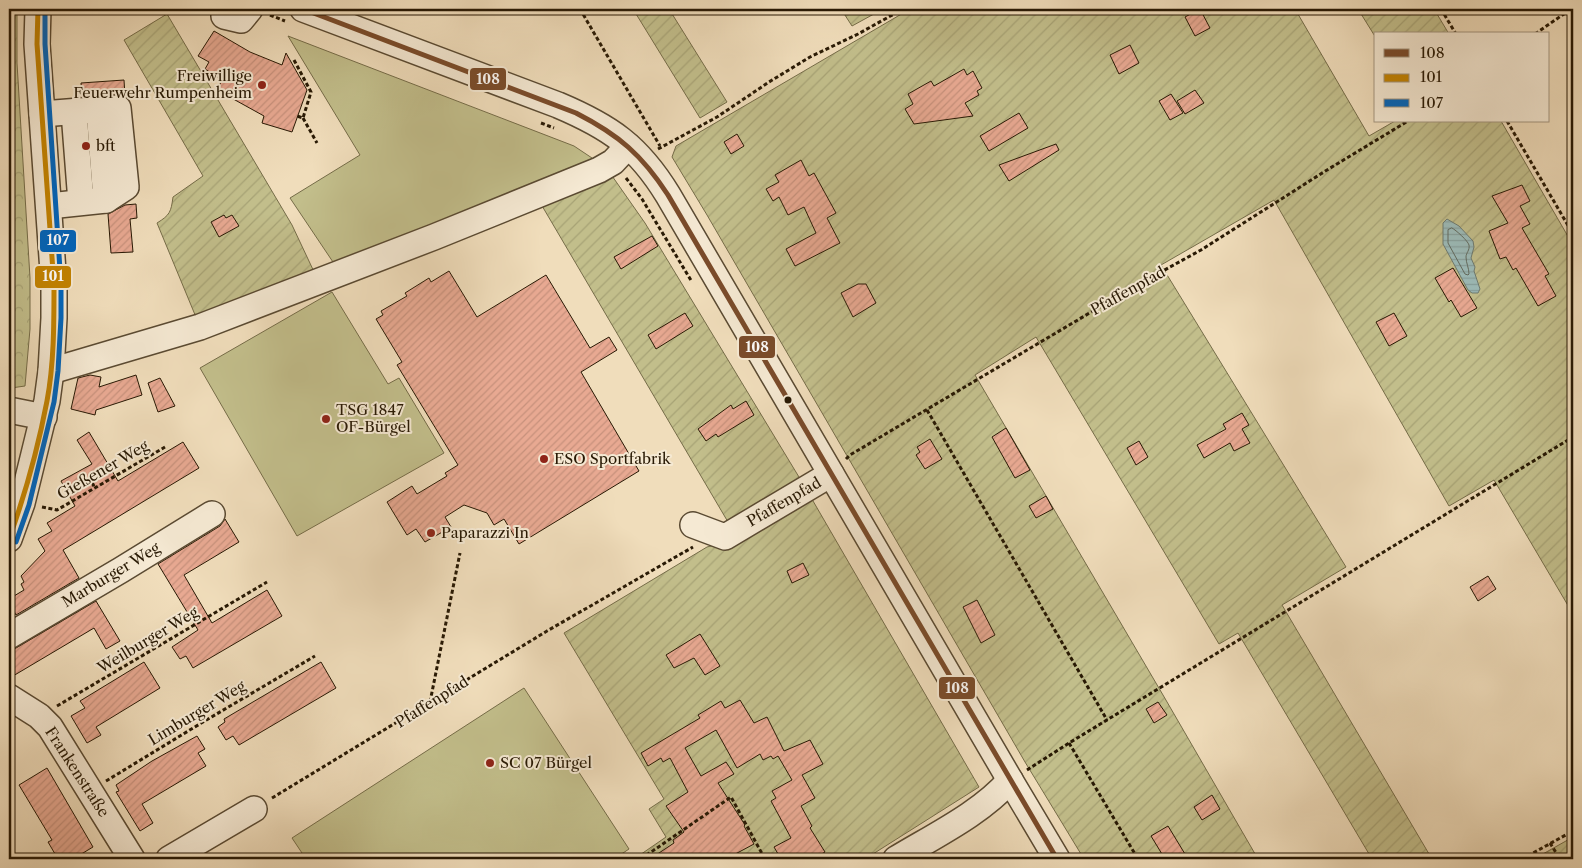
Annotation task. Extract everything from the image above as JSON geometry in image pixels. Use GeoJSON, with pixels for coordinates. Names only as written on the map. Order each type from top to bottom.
{"type":"FeatureCollection","features":[{"type":"Feature","properties":{"kind":"street"},"geometry":{"type":"LineString","coordinates":[[9,539],[22,503],[44,417],[51,371],[54,294],[37,44],[38,9]]}},
{"type":"Feature","properties":{"kind":"street"},"geometry":{"type":"LineString","coordinates":[[224,16],[241,20],[257,11]]}},
{"type":"Feature","properties":{"kind":"street"},"geometry":{"type":"LineString","coordinates":[[297,16],[558,105],[600,124],[637,154],[668,195],[1057,859]]}},
{"type":"Feature","properties":{"kind":"street"},"geometry":{"type":"LineString","coordinates":[[42,114],[118,108],[126,187],[106,200],[49,206]]}},
{"type":"Feature","properties":{"kind":"street"},"geometry":{"type":"LineString","coordinates":[[74,112],[81,202]]}},
{"type":"Feature","properties":{"kind":"street"},"geometry":{"type":"LineString","coordinates":[[51,371],[209,323],[444,233],[637,154]]}},
{"type":"Feature","properties":{"kind":"street"},"geometry":{"type":"LineString","coordinates":[[9,410],[44,417]]}},
{"type":"Feature","properties":{"kind":"street","name":"Pfaffenpfad"},"geometry":{"type":"LineString","coordinates":[[725,537],[831,474]]}},
{"type":"Feature","properties":{"kind":"street","name":"Marburger Weg"},"geometry":{"type":"LineString","coordinates":[[9,636],[212,514]]}},
{"type":"Feature","properties":{"kind":"street"},"geometry":{"type":"LineString","coordinates":[[693,525],[725,537]]}},
{"type":"Feature","properties":{"kind":"street","name":"Frankenstraße"},"geometry":{"type":"LineString","coordinates":[[9,697],[39,716],[50,727],[132,859]]}},
{"type":"Feature","properties":{"kind":"street"},"geometry":{"type":"LineString","coordinates":[[896,859],[965,817],[1001,790],[1010,780]]}},
{"type":"Feature","properties":{"kind":"street"},"geometry":{"type":"LineString","coordinates":[[169,859],[254,809]]}},
{"type":"Feature","properties":{"kind":"path"},"geometry":{"type":"LineString","coordinates":[[580,9],[637,154],[642,199],[692,283]]}},
{"type":"Feature","properties":{"kind":"path"},"geometry":{"type":"LineString","coordinates":[[637,154],[716,117],[810,57],[858,34],[903,9]]}},
{"type":"Feature","properties":{"kind":"path"},"geometry":{"type":"LineString","coordinates":[[1441,9],[1455,32]]}},
{"type":"Feature","properties":{"kind":"path"},"geometry":{"type":"LineString","coordinates":[[1538,32],[1571,9]]}},
{"type":"Feature","properties":{"kind":"path"},"geometry":{"type":"LineString","coordinates":[[257,11],[297,16]]}},
{"type":"Feature","properties":{"kind":"path"},"geometry":{"type":"LineString","coordinates":[[294,60],[311,92],[303,118]]}},
{"type":"Feature","properties":{"kind":"path"},"geometry":{"type":"LineString","coordinates":[[297,116],[303,118],[317,143]]}},
{"type":"Feature","properties":{"kind":"path"},"geometry":{"type":"LineString","coordinates":[[539,122],[557,130]]}},
{"type":"Feature","properties":{"kind":"path","name":"Pfaffenpfad"},"geometry":{"type":"LineString","coordinates":[[831,474],[850,455],[1130,288],[1201,250],[1406,122]]}},
{"type":"Feature","properties":{"kind":"path"},"geometry":{"type":"LineString","coordinates":[[1508,122],[1573,234]]}},
{"type":"Feature","properties":{"kind":"path"},"geometry":{"type":"LineString","coordinates":[[927,410],[1107,720]]}},
{"type":"Feature","properties":{"kind":"path"},"geometry":{"type":"LineString","coordinates":[[1010,780],[1573,437]]}},
{"type":"Feature","properties":{"kind":"path","name":"Gießener Weg"},"geometry":{"type":"LineString","coordinates":[[22,503],[57,510],[165,447]]}},
{"type":"Feature","properties":{"kind":"path"},"geometry":{"type":"LineString","coordinates":[[89,477],[95,488]]}},
{"type":"Feature","properties":{"kind":"path","name":"Pfaffenpfad"},"geometry":{"type":"LineString","coordinates":[[254,809],[548,631],[699,543],[725,537]]}},
{"type":"Feature","properties":{"kind":"path"},"geometry":{"type":"LineString","coordinates":[[430,703],[460,553]]}},
{"type":"Feature","properties":{"kind":"path","name":"Weilburger Weg"},"geometry":{"type":"LineString","coordinates":[[39,716],[267,582]]}},
{"type":"Feature","properties":{"kind":"path","name":"Limburger Weg"},"geometry":{"type":"LineString","coordinates":[[91,791],[315,656]]}},
{"type":"Feature","properties":{"kind":"path"},"geometry":{"type":"LineString","coordinates":[[1049,756],[1069,743]]}},
{"type":"Feature","properties":{"kind":"path"},"geometry":{"type":"LineString","coordinates":[[1069,743],[1138,859]]}},
{"type":"Feature","properties":{"kind":"path"},"geometry":{"type":"LineString","coordinates":[[640,859],[731,797],[765,859]]}},
{"type":"Feature","properties":{"kind":"path"},"geometry":{"type":"LineString","coordinates":[[1522,859],[1573,830]]}},
{"type":"Feature","properties":{"kind":"path"},"geometry":{"type":"LineString","coordinates":[[1550,843],[1560,859]]}},
{"type":"Feature","properties":{"kind":"green space"},"geometry":{"type":"Polygon","coordinates":[[[9,9],[17,9],[17,63],[30,278],[30,329],[25,386],[11,388],[9,385],[9,9]]]}},
{"type":"Feature","properties":{"kind":"green space"},"geometry":{"type":"Polygon","coordinates":[[[633,9],[669,9],[727,102],[700,118],[633,9]]]}},
{"type":"Feature","properties":{"kind":"green space"},"geometry":{"type":"Polygon","coordinates":[[[841,9],[883,9],[852,26],[841,9]]]}},
{"type":"Feature","properties":{"kind":"green space"},"geometry":{"type":"Polygon","coordinates":[[[910,9],[1295,9],[1369,136],[1393,122],[1502,122],[1573,245],[1573,614],[1494,480],[1449,506],[1274,200],[1161,265],[1346,567],[1282,605],[1432,859],[1372,859],[1238,633],[1219,644],[1036,337],[975,375],[1258,859],[1084,859],[1025,762],[672,157],[676,146],[910,9]]]}},
{"type":"Feature","properties":{"kind":"green space"},"geometry":{"type":"Polygon","coordinates":[[[1358,9],[1434,9],[1448,32],[1374,32],[1374,35],[1358,9]]]}},
{"type":"Feature","properties":{"kind":"green space"},"geometry":{"type":"Polygon","coordinates":[[[167,14],[292,225],[316,276],[198,322],[157,223],[169,213],[173,197],[203,176],[124,40],[167,14]]]}},
{"type":"Feature","properties":{"kind":"green space"},"geometry":{"type":"Polygon","coordinates":[[[288,36],[574,146],[595,160],[337,268],[290,198],[360,155],[288,36]]]}},
{"type":"Feature","properties":{"kind":"green space"},"geometry":{"type":"Polygon","coordinates":[[[610,173],[645,223],[802,482],[979,787],[865,859],[634,859],[666,837],[649,809],[664,799],[564,633],[707,547],[738,539],[538,199],[610,173]]]}},
{"type":"Feature","properties":{"kind":"green space","name":"TSG 1847 OF-Bürgel"},"geometry":{"type":"Polygon","coordinates":[[[332,292],[388,384],[399,378],[444,453],[297,536],[200,368],[332,292]]]}},
{"type":"Feature","properties":{"kind":"green space","name":"SC 07 Bürgel"},"geometry":{"type":"Polygon","coordinates":[[[524,688],[629,849],[614,859],[306,859],[292,838],[524,688]]]}},
{"type":"Feature","properties":{"kind":"green space"},"geometry":{"type":"Polygon","coordinates":[[[1573,837],[1573,859],[1534,859],[1573,837]]]}},
{"type":"Feature","properties":{"kind":"water"},"geometry":{"type":"Polygon","coordinates":[[[1447,219],[1459,226],[1473,241],[1474,247],[1471,258],[1480,289],[1478,293],[1472,293],[1468,290],[1443,244],[1443,223],[1447,219]]]}},
{"type":"Feature","properties":{"kind":"building"},"geometry":{"type":"Polygon","coordinates":[[[1200,9],[1210,28],[1195,36],[1185,17],[1200,9]]]}},
{"type":"Feature","properties":{"kind":"building","name":"Freiwillige Feuerwehr Rumpenheim"},"geometry":{"type":"Polygon","coordinates":[[[214,31],[250,52],[282,65],[286,53],[307,90],[292,132],[262,123],[264,116],[217,90],[222,80],[205,69],[209,62],[198,56],[214,31]]]}},
{"type":"Feature","properties":{"kind":"building"},"geometry":{"type":"Polygon","coordinates":[[[1130,45],[1139,63],[1119,74],[1110,55],[1130,45]]]}},
{"type":"Feature","properties":{"kind":"building"},"geometry":{"type":"Polygon","coordinates":[[[964,69],[967,75],[973,71],[982,88],[977,91],[979,95],[965,103],[973,116],[914,124],[905,109],[913,104],[908,94],[931,81],[934,86],[964,69]]]}},
{"type":"Feature","properties":{"kind":"building"},"geometry":{"type":"Polygon","coordinates":[[[124,80],[125,96],[117,94],[82,96],[81,83],[124,80]]]}},
{"type":"Feature","properties":{"kind":"building"},"geometry":{"type":"Polygon","coordinates":[[[1195,90],[1204,103],[1185,114],[1177,101],[1195,90]]]}},
{"type":"Feature","properties":{"kind":"building"},"geometry":{"type":"Polygon","coordinates":[[[1171,94],[1183,113],[1170,120],[1159,101],[1171,94]]]}},
{"type":"Feature","properties":{"kind":"building"},"geometry":{"type":"Polygon","coordinates":[[[1019,113],[1028,128],[989,151],[980,136],[1019,113]]]}},
{"type":"Feature","properties":{"kind":"building"},"geometry":{"type":"Polygon","coordinates":[[[737,134],[744,146],[731,154],[724,142],[737,134]]]}},
{"type":"Feature","properties":{"kind":"building"},"geometry":{"type":"Polygon","coordinates":[[[1056,144],[1059,150],[1009,181],[999,165],[1056,144]]]}},
{"type":"Feature","properties":{"kind":"building"},"geometry":{"type":"Polygon","coordinates":[[[801,160],[809,176],[814,173],[836,213],[827,218],[840,243],[795,266],[786,249],[816,233],[804,207],[788,215],[779,197],[773,201],[766,189],[779,182],[775,175],[801,160]]]}},
{"type":"Feature","properties":{"kind":"building"},"geometry":{"type":"Polygon","coordinates":[[[1522,185],[1530,201],[1520,206],[1530,224],[1522,228],[1549,274],[1545,276],[1556,296],[1538,306],[1516,268],[1513,270],[1506,257],[1500,259],[1489,231],[1508,223],[1492,196],[1522,185]]]}},
{"type":"Feature","properties":{"kind":"building"},"geometry":{"type":"Polygon","coordinates":[[[136,204],[137,218],[130,219],[133,252],[111,253],[108,214],[125,205],[136,204]]]}},
{"type":"Feature","properties":{"kind":"building"},"geometry":{"type":"Polygon","coordinates":[[[224,215],[226,218],[232,215],[239,226],[219,237],[211,222],[224,215]]]}},
{"type":"Feature","properties":{"kind":"building"},"geometry":{"type":"Polygon","coordinates":[[[652,236],[658,246],[621,269],[614,257],[652,236]]]}},
{"type":"Feature","properties":{"kind":"building"},"geometry":{"type":"Polygon","coordinates":[[[1453,268],[1477,308],[1461,317],[1451,300],[1449,302],[1435,278],[1453,268]]]}},
{"type":"Feature","properties":{"kind":"building"},"geometry":{"type":"Polygon","coordinates":[[[449,271],[477,317],[546,275],[590,348],[609,337],[617,350],[581,372],[639,471],[519,544],[504,519],[494,525],[487,513],[464,505],[445,517],[451,527],[425,542],[416,529],[407,535],[387,502],[412,486],[417,494],[447,476],[445,473],[458,465],[397,365],[402,362],[376,319],[383,315],[381,311],[407,296],[405,293],[429,278],[431,282],[449,271]]]}},
{"type":"Feature","properties":{"kind":"building"},"geometry":{"type":"Polygon","coordinates":[[[858,284],[866,284],[876,303],[853,317],[841,293],[858,284]]]}},
{"type":"Feature","properties":{"kind":"building"},"geometry":{"type":"Polygon","coordinates":[[[685,313],[693,326],[656,349],[648,335],[685,313]]]}},
{"type":"Feature","properties":{"kind":"building"},"geometry":{"type":"Polygon","coordinates":[[[1394,313],[1407,336],[1389,346],[1376,322],[1394,313]]]}},
{"type":"Feature","properties":{"kind":"building"},"geometry":{"type":"Polygon","coordinates":[[[90,375],[101,377],[99,387],[136,375],[142,395],[96,410],[95,415],[71,409],[78,378],[90,375]]]}},
{"type":"Feature","properties":{"kind":"building"},"geometry":{"type":"Polygon","coordinates":[[[160,378],[175,406],[158,412],[148,383],[160,378]]]}},
{"type":"Feature","properties":{"kind":"building"},"geometry":{"type":"Polygon","coordinates":[[[746,401],[754,415],[718,437],[716,434],[706,441],[698,429],[731,405],[733,409],[746,401]]]}},
{"type":"Feature","properties":{"kind":"building"},"geometry":{"type":"Polygon","coordinates":[[[1242,413],[1249,425],[1242,429],[1250,443],[1234,451],[1230,443],[1204,458],[1197,445],[1226,429],[1223,424],[1242,413]]]}},
{"type":"Feature","properties":{"kind":"building"},"geometry":{"type":"Polygon","coordinates":[[[1006,428],[1030,470],[1015,478],[992,437],[1006,428]]]}},
{"type":"Feature","properties":{"kind":"building"},"geometry":{"type":"Polygon","coordinates":[[[89,432],[118,481],[183,442],[199,468],[63,550],[79,578],[16,615],[9,599],[24,590],[21,584],[24,582],[21,576],[45,551],[38,539],[52,531],[47,523],[75,506],[61,481],[92,464],[77,440],[89,432]]]}},
{"type":"Feature","properties":{"kind":"building"},"geometry":{"type":"Polygon","coordinates":[[[930,439],[942,459],[925,469],[916,455],[920,452],[917,447],[930,439]]]}},
{"type":"Feature","properties":{"kind":"building"},"geometry":{"type":"Polygon","coordinates":[[[1139,441],[1148,457],[1136,465],[1127,448],[1139,441]]]}},
{"type":"Feature","properties":{"kind":"building"},"geometry":{"type":"Polygon","coordinates":[[[1046,496],[1053,509],[1036,518],[1029,506],[1046,496]]]}},
{"type":"Feature","properties":{"kind":"building"},"geometry":{"type":"Polygon","coordinates":[[[225,519],[239,542],[184,575],[212,623],[267,590],[282,616],[193,668],[186,656],[180,659],[172,647],[198,630],[158,564],[220,526],[225,519]]]}},
{"type":"Feature","properties":{"kind":"building"},"geometry":{"type":"Polygon","coordinates":[[[803,563],[809,575],[792,583],[787,571],[803,563]]]}},
{"type":"Feature","properties":{"kind":"building"},"geometry":{"type":"Polygon","coordinates":[[[1488,576],[1496,589],[1478,601],[1470,587],[1488,576]]]}},
{"type":"Feature","properties":{"kind":"building"},"geometry":{"type":"Polygon","coordinates":[[[977,600],[995,635],[981,643],[963,607],[977,600]]]}},
{"type":"Feature","properties":{"kind":"building"},"geometry":{"type":"Polygon","coordinates":[[[96,601],[120,641],[106,649],[94,628],[13,676],[9,668],[9,650],[16,648],[96,601]]]}},
{"type":"Feature","properties":{"kind":"building"},"geometry":{"type":"Polygon","coordinates":[[[700,634],[720,666],[705,675],[694,658],[674,668],[666,655],[700,634]]]}},
{"type":"Feature","properties":{"kind":"building"},"geometry":{"type":"Polygon","coordinates":[[[144,662],[160,688],[96,727],[101,735],[87,743],[71,716],[85,708],[80,701],[144,662]]]}},
{"type":"Feature","properties":{"kind":"building"},"geometry":{"type":"Polygon","coordinates":[[[321,662],[336,688],[239,745],[233,736],[226,740],[218,727],[225,722],[224,719],[321,662]]]}},
{"type":"Feature","properties":{"kind":"building"},"geometry":{"type":"Polygon","coordinates":[[[740,700],[754,723],[767,717],[784,751],[810,740],[823,764],[802,775],[815,798],[801,806],[812,826],[810,828],[825,852],[812,859],[781,859],[774,847],[791,838],[771,801],[776,798],[772,791],[792,780],[778,756],[773,759],[771,756],[763,760],[760,754],[737,768],[716,730],[685,748],[701,776],[726,762],[734,774],[718,783],[745,825],[754,844],[726,859],[650,859],[674,843],[673,840],[684,832],[666,806],[688,792],[670,758],[663,762],[661,758],[648,766],[641,753],[700,718],[698,715],[721,701],[725,708],[740,700]]]}},
{"type":"Feature","properties":{"kind":"building"},"geometry":{"type":"Polygon","coordinates":[[[1158,702],[1167,715],[1154,723],[1146,709],[1158,702]]]}},
{"type":"Feature","properties":{"kind":"building"},"geometry":{"type":"Polygon","coordinates":[[[197,736],[205,749],[198,753],[206,766],[142,804],[153,823],[140,831],[116,792],[119,791],[116,785],[152,761],[197,736]]]}},
{"type":"Feature","properties":{"kind":"building"},"geometry":{"type":"Polygon","coordinates":[[[47,768],[93,847],[73,859],[58,859],[48,842],[52,840],[19,785],[47,768]]]}},
{"type":"Feature","properties":{"kind":"building"},"geometry":{"type":"Polygon","coordinates":[[[1212,795],[1220,809],[1202,820],[1194,807],[1212,795]]]}},
{"type":"Feature","properties":{"kind":"building"},"geometry":{"type":"Polygon","coordinates":[[[1168,826],[1188,859],[1165,859],[1151,836],[1168,826]]]}},
{"type":"Feature","properties":{"kind":"transit line","name":"101"},"geometry":{"type":"LineString","coordinates":[[9,539],[26,488],[40,436],[51,373],[53,344],[54,286],[37,44],[38,9]]}},
{"type":"Feature","properties":{"kind":"transit line","name":"107"},"geometry":{"type":"LineString","coordinates":[[16,542],[29,505],[54,402],[61,318],[61,285],[45,44],[45,9]]}},
{"type":"Feature","properties":{"kind":"transit line","name":"108"},"geometry":{"type":"LineString","coordinates":[[303,9],[576,113],[617,138],[649,168],[668,195],[1057,859]]}},
{"type":"Feature","properties":{"kind":"place","name":"Freiwillige Feuerwehr Rumpenheim"},"geometry":{"type":"Point","coordinates":[262,85]}},
{"type":"Feature","properties":{"kind":"place","name":"bft"},"geometry":{"type":"Point","coordinates":[86,146]}},
{"type":"Feature","properties":{"kind":"place","name":"TSG 1847 OF-Bürgel"},"geometry":{"type":"Point","coordinates":[326,419]}},
{"type":"Feature","properties":{"kind":"place","name":"ESO Sportfabrik"},"geometry":{"type":"Point","coordinates":[544,459]}},
{"type":"Feature","properties":{"kind":"place","name":"Paparazzi In"},"geometry":{"type":"Point","coordinates":[431,533]}},
{"type":"Feature","properties":{"kind":"place","name":"SC 07 Bürgel"},"geometry":{"type":"Point","coordinates":[490,763]}}]}
